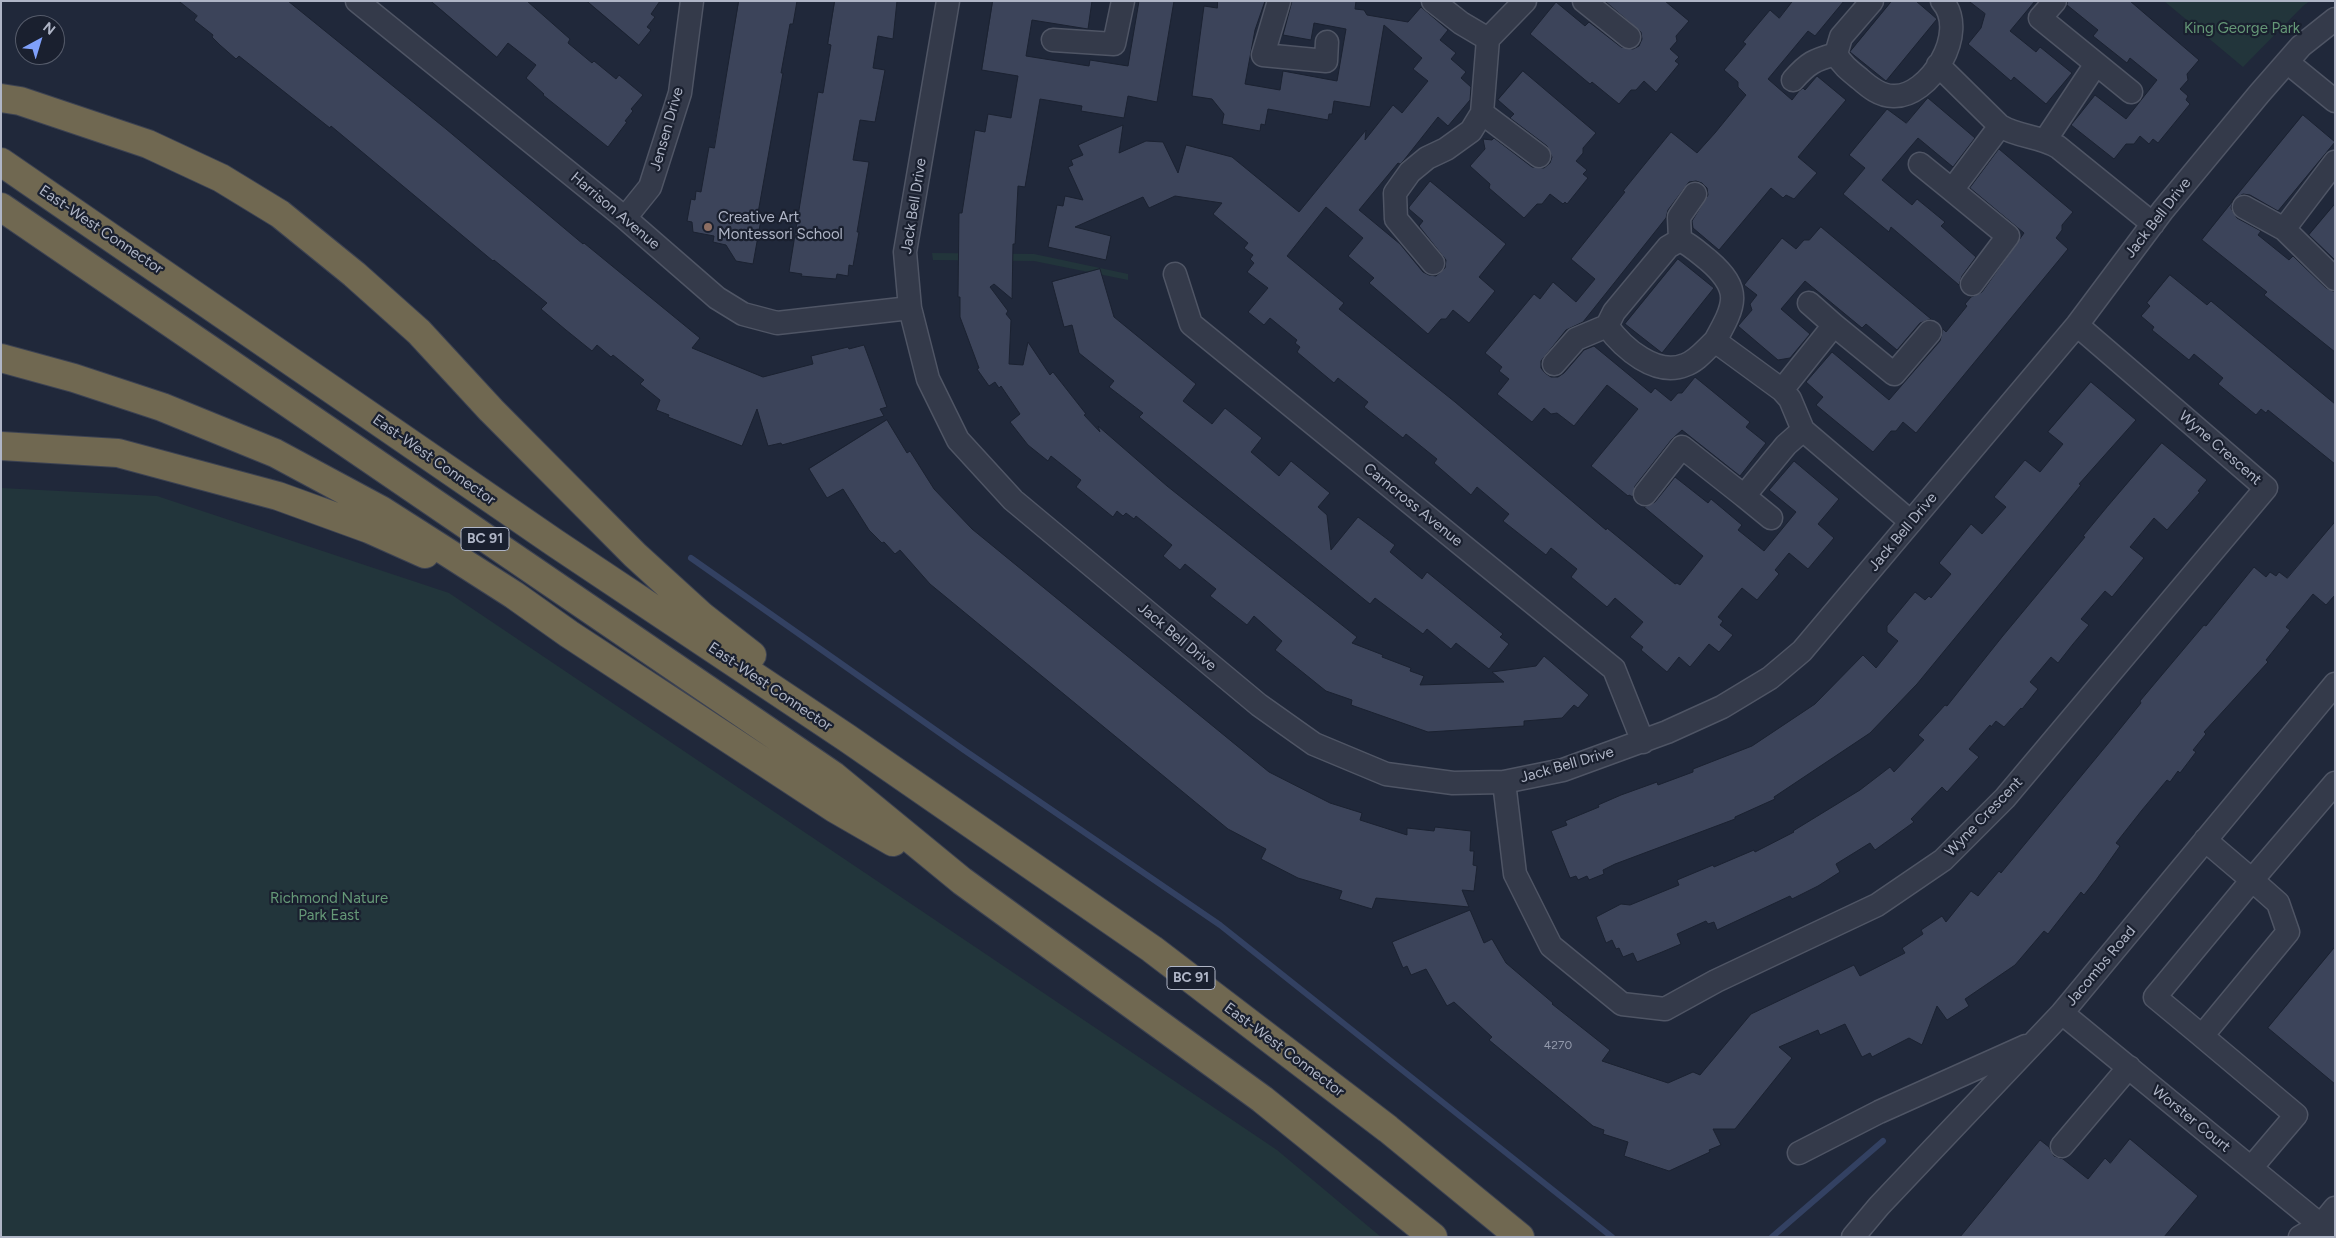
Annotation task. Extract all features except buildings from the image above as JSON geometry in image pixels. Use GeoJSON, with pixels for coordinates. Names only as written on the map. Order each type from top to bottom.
{"type":"FeatureCollection","features":[{"type":"Feature","properties":{"kind":"highway"},"geometry":{"type":"LineString","coordinates":[[1,98],[20,101],[148,144],[221,178],[280,214],[354,274],[419,332],[491,410],[636,556],[702,616],[790,684],[847,738]]}},
{"type":"Feature","properties":{"kind":"highway","name":"East-West Connector"},"geometry":{"type":"LineString","coordinates":[[1,162],[555,543],[847,738],[1152,949],[1388,1129],[1520,1237]]}},
{"type":"Feature","properties":{"kind":"highway","name":"BC 91"},"geometry":{"type":"LineString","coordinates":[[1,207],[834,776],[962,881],[1262,1099],[1433,1237]]}},
{"type":"Feature","properties":{"kind":"highway"},"geometry":{"type":"LineString","coordinates":[[1,358],[74,378],[162,407],[275,453],[381,510],[514,595],[569,634],[834,808],[962,881]]}},
{"type":"Feature","properties":{"kind":"highway"},"geometry":{"type":"LineString","coordinates":[[1,446],[118,453],[278,496],[369,529],[514,595]]}},
{"type":"Feature","properties":{"kind":"street","name":"Harrison Avenue"},"geometry":{"type":"LineString","coordinates":[[356,1],[625,218],[717,298],[742,314],[778,323],[910,308]]}},
{"type":"Feature","properties":{"kind":"street","name":"Jensen Drive"},"geometry":{"type":"LineString","coordinates":[[625,218],[650,187],[680,94],[692,1]]}},
{"type":"Feature","properties":{"kind":"street","name":"Jack Bell Drive"},"geometry":{"type":"LineString","coordinates":[[948,1],[904,252],[910,308],[928,379],[958,440],[1013,500],[1259,705],[1314,744],[1386,774],[1453,783],[1504,782],[1563,770],[1643,742],[1722,707],[1770,678],[1802,651],[2077,325],[2163,210],[2287,62],[2316,33],[2335,19]]}},
{"type":"Feature","properties":{"kind":"street"},"geometry":{"type":"LineString","coordinates":[[1053,40],[1114,44],[1123,1]]}},
{"type":"Feature","properties":{"kind":"street"},"geometry":{"type":"LineString","coordinates":[[1279,1],[1263,55],[1326,61],[1327,42]]}},
{"type":"Feature","properties":{"kind":"street"},"geometry":{"type":"LineString","coordinates":[[1433,1],[1462,23],[1488,39]]}},
{"type":"Feature","properties":{"kind":"street"},"geometry":{"type":"LineString","coordinates":[[1433,264],[1396,219],[1395,193],[1416,167],[1427,158],[1446,150],[1471,131],[1482,112],[1488,39],[1524,1]]}},
{"type":"Feature","properties":{"kind":"street"},"geometry":{"type":"LineString","coordinates":[[1584,1],[1629,37]]}},
{"type":"Feature","properties":{"kind":"street"},"geometry":{"type":"LineString","coordinates":[[1836,54],[1841,37],[1872,1]]}},
{"type":"Feature","properties":{"kind":"street"},"geometry":{"type":"LineString","coordinates":[[1836,54],[1847,69],[1869,87],[1880,93],[1894,97],[1912,93],[1917,90],[1938,65],[1950,45],[1952,18],[1942,1]]}},
{"type":"Feature","properties":{"kind":"street"},"geometry":{"type":"LineString","coordinates":[[2055,1],[2040,18],[2131,92]]}},
{"type":"Feature","properties":{"kind":"street"},"geometry":{"type":"LineString","coordinates":[[1793,80],[1806,64],[1816,59],[1836,54]]}},
{"type":"Feature","properties":{"kind":"street"},"geometry":{"type":"LineString","coordinates":[[2287,62],[2335,101]]}},
{"type":"Feature","properties":{"kind":"street"},"geometry":{"type":"LineString","coordinates":[[2046,140],[2096,64]]}},
{"type":"Feature","properties":{"kind":"street"},"geometry":{"type":"LineString","coordinates":[[1938,65],[2000,126],[2014,132],[2046,140],[2153,224]]}},
{"type":"Feature","properties":{"kind":"street"},"geometry":{"type":"LineString","coordinates":[[1482,112],[1539,156]]}},
{"type":"Feature","properties":{"kind":"street"},"geometry":{"type":"LineString","coordinates":[[1952,190],[2000,126]]}},
{"type":"Feature","properties":{"kind":"street"},"geometry":{"type":"LineString","coordinates":[[2284,229],[2335,162]]}},
{"type":"Feature","properties":{"kind":"street"},"geometry":{"type":"LineString","coordinates":[[1920,164],[2008,236],[1972,284]]}},
{"type":"Feature","properties":{"kind":"street"},"geometry":{"type":"LineString","coordinates":[[1680,240],[1679,217],[1695,194]]}},
{"type":"Feature","properties":{"kind":"street"},"geometry":{"type":"LineString","coordinates":[[2244,207],[2284,229],[2335,279]]}},
{"type":"Feature","properties":{"kind":"street"},"geometry":{"type":"LineString","coordinates":[[1554,364],[1576,339],[1607,326],[1614,312],[1668,247],[1680,240]]}},
{"type":"Feature","properties":{"kind":"street"},"geometry":{"type":"LineString","coordinates":[[1607,326],[1624,345],[1645,360],[1659,367],[1675,368],[1687,365],[1715,340],[1731,312],[1731,289],[1726,278],[1717,268],[1687,243],[1680,240]]}},
{"type":"Feature","properties":{"kind":"street","name":"Carncross Avenue"},"geometry":{"type":"LineString","coordinates":[[1175,274],[1191,324],[1614,669],[1643,742]]}},
{"type":"Feature","properties":{"kind":"street"},"geometry":{"type":"LineString","coordinates":[[1809,303],[1894,374],[1930,332]]}},
{"type":"Feature","properties":{"kind":"street"},"geometry":{"type":"LineString","coordinates":[[1782,390],[1834,325]]}},
{"type":"Feature","properties":{"kind":"street","name":"Wyne Crescent"},"geometry":{"type":"LineString","coordinates":[[1504,782],[1515,874],[1551,946],[1622,1004],[1665,1009],[1716,981],[1877,905],[1943,860],[2005,798],[2266,488],[2077,325]]}},
{"type":"Feature","properties":{"kind":"street"},"geometry":{"type":"LineString","coordinates":[[1715,340],[1782,390],[1790,399],[1803,430],[1911,522]]}},
{"type":"Feature","properties":{"kind":"street"},"geometry":{"type":"LineString","coordinates":[[1744,496],[1786,446],[1803,430]]}},
{"type":"Feature","properties":{"kind":"street"},"geometry":{"type":"LineString","coordinates":[[1645,494],[1682,447],[1771,518]]}},
{"type":"Feature","properties":{"kind":"street","name":"Jacombs Road"},"geometry":{"type":"LineString","coordinates":[[1853,1237],[1879,1206],[2062,1013],[2335,684]]}},
{"type":"Feature","properties":{"kind":"street"},"geometry":{"type":"LineString","coordinates":[[2251,1168],[2296,1115],[2155,997],[2335,783]]}},
{"type":"Feature","properties":{"kind":"street"},"geometry":{"type":"LineString","coordinates":[[2202,1036],[2288,932],[2278,903],[2205,840]]}},
{"type":"Feature","properties":{"kind":"street","name":"Worster Court"},"geometry":{"type":"LineString","coordinates":[[2062,1013],[2251,1168],[2327,1227]]}},
{"type":"Feature","properties":{"kind":"street"},"geometry":{"type":"LineString","coordinates":[[1799,1153],[1879,1112],[2036,1042]]}},
{"type":"Feature","properties":{"kind":"street"},"geometry":{"type":"LineString","coordinates":[[2062,1146],[2129,1067]]}},
{"type":"Feature","properties":{"kind":"street"},"geometry":{"type":"LineString","coordinates":[[2300,1237],[2327,1227]]}},
{"type":"Feature","properties":{"kind":"green space","name":"King George Park"},"geometry":{"type":"Polygon","coordinates":[[[2164,1],[2310,1],[2243,67],[2164,1]]]}},
{"type":"Feature","properties":{"kind":"green space"},"geometry":{"type":"Polygon","coordinates":[[[932,253],[1034,254],[1128,274],[1128,280],[1034,261],[933,260],[932,253]]]}},
{"type":"Feature","properties":{"kind":"green space","name":"Richmond Nature Park East"},"geometry":{"type":"Polygon","coordinates":[[[1,488],[157,496],[449,593],[1277,1150],[1381,1237],[1,1237],[1,488]]]}},
{"type":"Feature","properties":{"kind":"waterway"},"geometry":{"type":"LineString","coordinates":[[691,558],[964,750],[1220,925],[1612,1237]]}},
{"type":"Feature","properties":{"kind":"waterway"},"geometry":{"type":"LineString","coordinates":[[1772,1237],[1883,1141]]}},
{"type":"Feature","properties":{"kind":"place","name":"Creative Art Montessori School"},"geometry":{"type":"Point","coordinates":[708,227]}}]}
